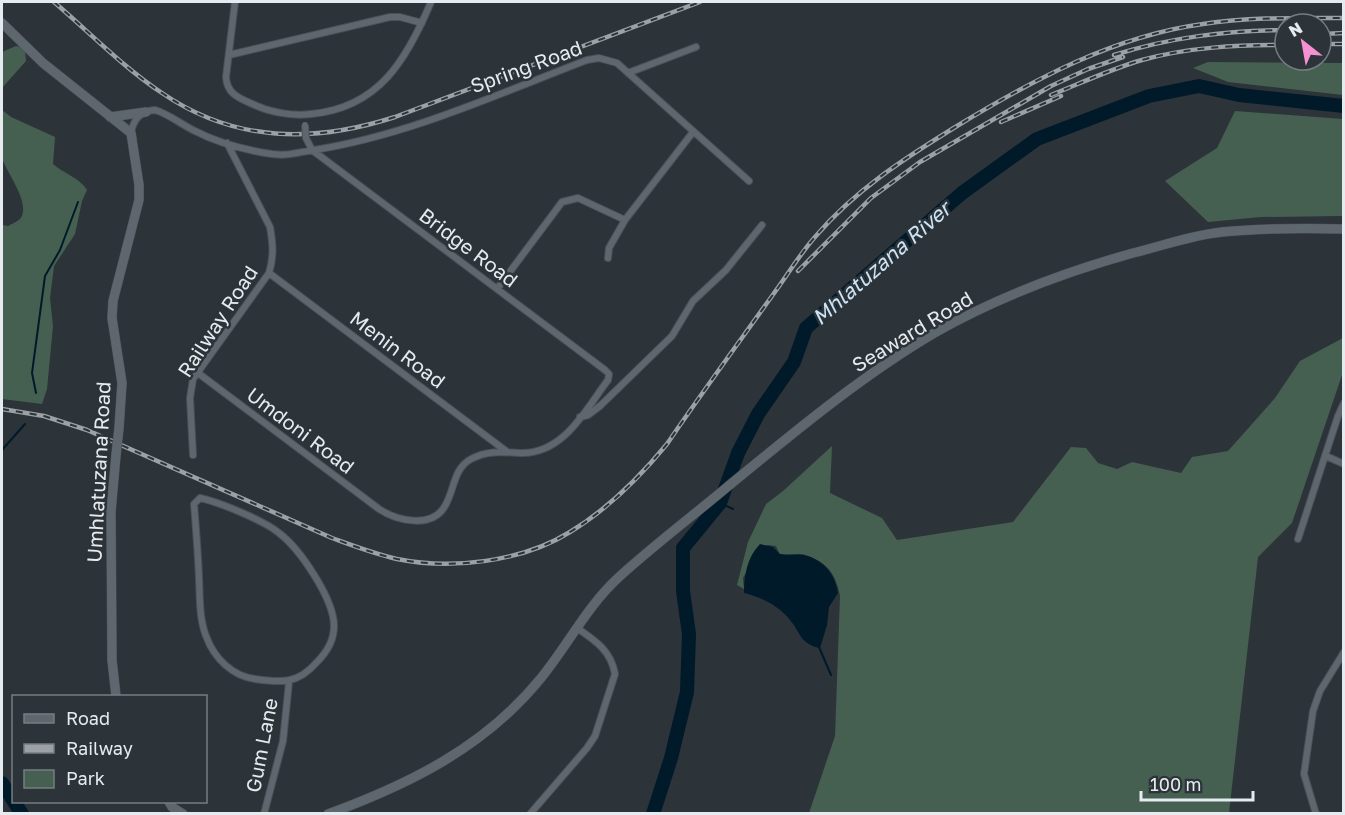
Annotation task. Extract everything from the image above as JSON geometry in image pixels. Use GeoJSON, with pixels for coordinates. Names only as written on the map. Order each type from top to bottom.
{"type":"FeatureCollection","features":[{"type":"Feature","properties":{"kind":"street"},"geometry":{"type":"LineString","coordinates":[[235,2],[226,78],[226,86],[230,93],[262,108],[286,114],[304,115],[326,113],[349,107],[371,93],[401,61],[431,2]]}},
{"type":"Feature","properties":{"kind":"street"},"geometry":{"type":"LineString","coordinates":[[229,55],[390,17],[400,17],[422,23]]}},
{"type":"Feature","properties":{"kind":"street"},"geometry":{"type":"LineString","coordinates":[[2,23],[43,63],[131,133],[136,120],[146,112]]}},
{"type":"Feature","properties":{"kind":"street"},"geometry":{"type":"LineString","coordinates":[[628,73],[696,47]]}},
{"type":"Feature","properties":{"kind":"street","name":"Spring Road"},"geometry":{"type":"LineString","coordinates":[[312,150],[352,144],[397,132],[587,60],[599,58],[616,63],[749,181]]}},
{"type":"Feature","properties":{"kind":"street"},"geometry":{"type":"LineString","coordinates":[[110,117],[160,112],[198,133],[227,143],[288,156],[312,150],[306,138],[304,115]]}},
{"type":"Feature","properties":{"kind":"street"},"geometry":{"type":"LineString","coordinates":[[608,258],[609,248],[625,220],[693,132]]}},
{"type":"Feature","properties":{"kind":"street","name":"Umhlatuzana Road"},"geometry":{"type":"LineString","coordinates":[[116,695],[112,660],[111,536],[122,383],[112,318],[113,301],[139,200],[140,185],[131,133]]}},
{"type":"Feature","properties":{"kind":"street","name":"Railway Road"},"geometry":{"type":"LineString","coordinates":[[193,455],[190,392],[198,373],[269,273],[273,251],[270,227],[227,143]]}},
{"type":"Feature","properties":{"kind":"street","name":"Bridge Road"},"geometry":{"type":"LineString","coordinates":[[312,150],[605,370],[609,374],[608,380],[580,417]]}},
{"type":"Feature","properties":{"kind":"street"},"geometry":{"type":"LineString","coordinates":[[497,289],[562,202],[578,198],[625,220]]}},
{"type":"Feature","properties":{"kind":"street"},"geometry":{"type":"LineString","coordinates":[[506,451],[521,453],[544,450],[562,439],[580,417],[588,415],[600,406],[672,336],[693,301],[726,270],[762,225]]}},
{"type":"Feature","properties":{"kind":"street","name":"Seaward Road"},"geometry":{"type":"LineString","coordinates":[[577,628],[587,611],[600,596],[644,556],[772,450],[842,396],[934,334],[999,300],[1054,278],[1113,259],[1219,232],[1283,228],[1344,229]]}},
{"type":"Feature","properties":{"kind":"street","name":"Menin Road"},"geometry":{"type":"LineString","coordinates":[[269,273],[506,451]]}},
{"type":"Feature","properties":{"kind":"street","name":"Umdoni Road"},"geometry":{"type":"LineString","coordinates":[[198,373],[386,514],[408,520],[428,520],[445,506],[458,471],[465,463],[479,455],[506,451]]}},
{"type":"Feature","properties":{"kind":"street"},"geometry":{"type":"LineString","coordinates":[[1298,538],[1344,403]]}},
{"type":"Feature","properties":{"kind":"street"},"geometry":{"type":"LineString","coordinates":[[1326,456],[1344,464]]}},
{"type":"Feature","properties":{"kind":"street"},"geometry":{"type":"LineString","coordinates":[[200,498],[265,523],[279,532],[302,557],[325,595],[334,624],[330,645],[312,668],[289,682],[249,678],[238,674],[227,667],[211,648],[202,625],[200,600],[194,504],[200,498]]}},
{"type":"Feature","properties":{"kind":"street"},"geometry":{"type":"LineString","coordinates":[[328,813],[352,805],[435,767],[489,732],[534,686],[577,628],[603,647],[614,664],[615,674],[595,736],[530,813]]}},
{"type":"Feature","properties":{"kind":"street"},"geometry":{"type":"LineString","coordinates":[[1316,813],[1304,774],[1313,711],[1320,691],[1344,652]]}},
{"type":"Feature","properties":{"kind":"street","name":"Gum Lane"},"geometry":{"type":"LineString","coordinates":[[264,813],[283,741],[289,682]]}},
{"type":"Feature","properties":{"kind":"street"},"geometry":{"type":"LineString","coordinates":[[170,803],[172,807],[183,813]]}},
{"type":"Feature","properties":{"kind":"green space"},"geometry":{"type":"Polygon","coordinates":[[[16,46],[25,51],[26,61],[2,88],[2,52],[16,46]]]}},
{"type":"Feature","properties":{"kind":"green space"},"geometry":{"type":"Polygon","coordinates":[[[1208,62],[1273,62],[1273,72],[1333,72],[1333,63],[1343,63],[1343,95],[1228,82],[1193,68],[1208,62]]]}},
{"type":"Feature","properties":{"kind":"green space"},"geometry":{"type":"Polygon","coordinates":[[[2,110],[11,117],[55,137],[53,164],[80,182],[87,190],[82,201],[75,234],[54,266],[50,298],[53,326],[47,389],[42,404],[2,399],[2,225],[8,226],[20,219],[23,205],[2,158],[2,110]]]}},
{"type":"Feature","properties":{"kind":"green space"},"geometry":{"type":"Polygon","coordinates":[[[1235,111],[1343,119],[1343,216],[1261,217],[1208,222],[1165,181],[1217,148],[1235,111]]]}},
{"type":"Feature","properties":{"kind":"green space"},"geometry":{"type":"Polygon","coordinates":[[[1343,338],[1343,372],[1292,523],[1258,557],[1229,813],[809,813],[835,736],[840,596],[835,578],[824,564],[805,555],[780,555],[776,546],[768,545],[760,548],[743,578],[744,589],[737,585],[748,542],[766,504],[832,446],[830,493],[882,518],[897,540],[1013,522],[1071,447],[1086,448],[1098,463],[1117,469],[1132,462],[1181,473],[1192,457],[1228,451],[1275,398],[1300,361],[1343,338]]]}},
{"type":"Feature","properties":{"kind":"water"},"geometry":{"type":"Polygon","coordinates":[[[760,544],[773,547],[780,554],[811,557],[823,564],[831,574],[838,593],[829,607],[827,625],[820,648],[808,644],[786,615],[775,606],[744,593],[747,567],[760,544]]]}},
{"type":"Feature","properties":{"kind":"waterway","name":"Mhlatuzana River"},"geometry":{"type":"LineString","coordinates":[[653,814],[671,758],[687,692],[689,634],[683,591],[683,548],[720,503],[738,453],[758,414],[794,362],[806,328],[962,193],[1037,139],[1149,96],[1199,86],[1239,95],[1344,106]]}},
{"type":"Feature","properties":{"kind":"waterway"},"geometry":{"type":"LineString","coordinates":[[36,393],[32,373],[45,276],[60,250],[78,202]]}},
{"type":"Feature","properties":{"kind":"waterway"},"geometry":{"type":"LineString","coordinates":[[2,450],[25,424]]}},
{"type":"Feature","properties":{"kind":"waterway"},"geometry":{"type":"LineString","coordinates":[[720,503],[733,509]]}},
{"type":"Feature","properties":{"kind":"waterway"},"geometry":{"type":"LineString","coordinates":[[819,647],[831,675]]}},
{"type":"Feature","properties":{"kind":"waterway","name":"Mhlatuzana River"},"geometry":{"type":"LineString","coordinates":[[2,783],[12,798]]}},
{"type":"Feature","properties":{"kind":"waterway","name":"Mhlatuzana River"},"geometry":{"type":"LineString","coordinates":[[15,803],[22,814]]}},
{"type":"Feature","properties":{"kind":"railway"},"geometry":{"type":"LineString","coordinates":[[54,2],[106,49],[162,93],[218,122],[276,134],[335,131],[395,117],[700,2]]}},
{"type":"Feature","properties":{"kind":"railway"},"geometry":{"type":"LineString","coordinates":[[2,409],[44,416],[87,430],[332,538],[365,550],[397,559],[440,564],[508,557],[551,542],[570,532],[610,503],[634,481],[667,444],[815,237],[847,204],[918,150],[1015,92],[1075,62],[1138,39],[1170,30],[1238,20],[1344,18]]}},
{"type":"Feature","properties":{"kind":"railway"},"geometry":{"type":"LineString","coordinates":[[1114,55],[1198,36],[1273,31]]}},
{"type":"Feature","properties":{"kind":"railway"},"geometry":{"type":"LineString","coordinates":[[1333,33],[1344,33]]}},
{"type":"Feature","properties":{"kind":"railway"},"geometry":{"type":"LineString","coordinates":[[1333,44],[1344,44]]}},
{"type":"Feature","properties":{"kind":"railway"},"geometry":{"type":"LineString","coordinates":[[1051,95],[1142,60],[1177,52],[1273,45]]}},
{"type":"Feature","properties":{"kind":"railway"},"geometry":{"type":"LineString","coordinates":[[798,271],[871,198],[920,162],[1051,86],[1088,69],[1123,57]]}},
{"type":"Feature","properties":{"kind":"railway"},"geometry":{"type":"LineString","coordinates":[[1001,122],[1061,96]]}}]}
